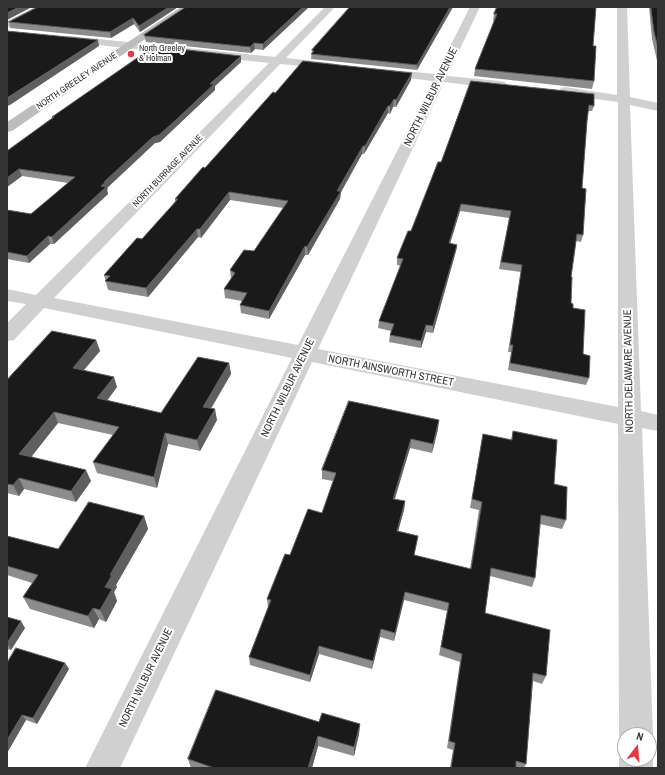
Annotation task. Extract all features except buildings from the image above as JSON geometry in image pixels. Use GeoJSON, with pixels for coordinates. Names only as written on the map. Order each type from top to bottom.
{"type":"FeatureCollection","features":[{"type":"Feature","properties":{"kind":"main road","name":"NORTH GREELEY AVENUE"},"geometry":{"type":"LineString","coordinates":[[7,128],[187,7]]}},
{"type":"Feature","properties":{"kind":"street"},"geometry":{"type":"LineString","coordinates":[[7,25],[42,7]]}},
{"type":"Feature","properties":{"kind":"street","name":"NORTH BURRAGE AVENUE"},"geometry":{"type":"LineString","coordinates":[[7,335],[276,60],[330,7]]}},
{"type":"Feature","properties":{"kind":"street","name":"NORTH WILBUR AVENUE"},"geometry":{"type":"LineString","coordinates":[[102,768],[475,7]]}},
{"type":"Feature","properties":{"kind":"street","name":"NORTH DELAWARE AVENUE"},"geometry":{"type":"LineString","coordinates":[[622,7],[636,727]]}},
{"type":"Feature","properties":{"kind":"street"},"geometry":{"type":"LineString","coordinates":[[61,38],[346,68]]}},
{"type":"Feature","properties":{"kind":"street"},"geometry":{"type":"LineString","coordinates":[[370,70],[516,86]]}},
{"type":"Feature","properties":{"kind":"street"},"geometry":{"type":"LineString","coordinates":[[554,90],[600,95],[658,107]]}},
{"type":"Feature","properties":{"kind":"street","name":"NORTH AINSWORTH STREET"},"geometry":{"type":"LineString","coordinates":[[7,295],[658,422]]}},
{"type":"Feature","properties":{"kind":"place","name":"North Greeley & Holman"},"geometry":{"type":"Point","coordinates":[131,54]}}]}
